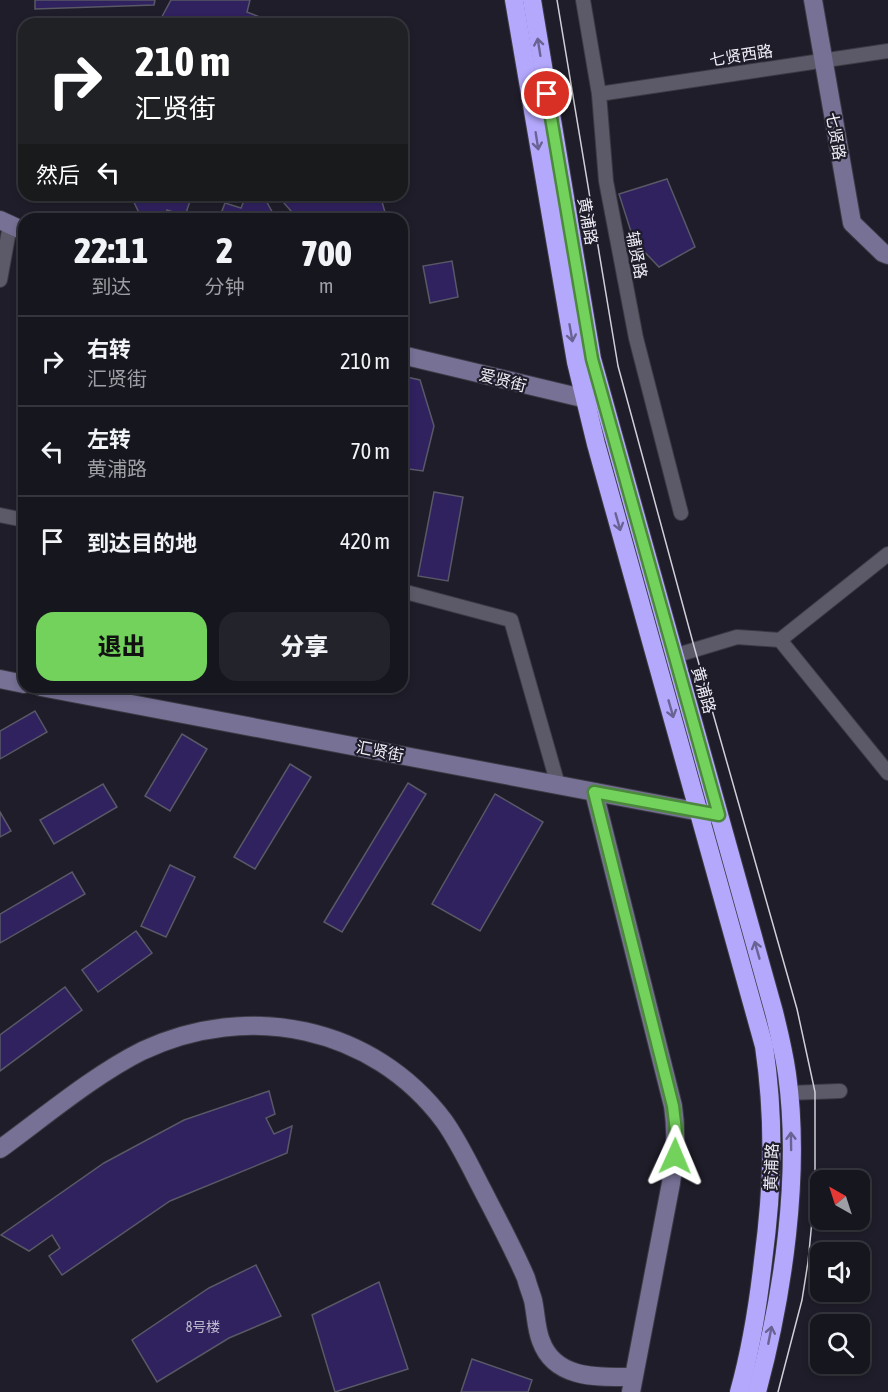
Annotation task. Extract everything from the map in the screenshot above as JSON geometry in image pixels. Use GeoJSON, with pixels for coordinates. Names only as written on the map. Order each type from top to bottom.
{"type":"FeatureCollection","features":[{"type":"Feature","properties":{"kind":"highway","name":"黄浦路"},"geometry":{"type":"LineString","coordinates":[[514,0],[570,328],[585,399],[764,1046],[772,1113],[773,1146],[767,1232],[756,1313],[739,1392]]}},
{"type":"Feature","properties":{"kind":"highway","name":"黄浦路"},"geometry":{"type":"LineString","coordinates":[[532,0],[590,348],[774,1012],[787,1075],[792,1146],[786,1233],[774,1316],[757,1392]]}},
{"type":"Feature","properties":{"kind":"street","name":"辅贤路"},"geometry":{"type":"LineString","coordinates":[[584,0],[599,94],[606,181],[636,338],[681,513]]}},
{"type":"Feature","properties":{"kind":"street","name":"七贤路"},"geometry":{"type":"LineString","coordinates":[[813,0],[852,223],[883,253],[888,255]]}},
{"type":"Feature","properties":{"kind":"street","name":"七贤西路"},"geometry":{"type":"LineString","coordinates":[[599,94],[822,59],[888,51]]}},
{"type":"Feature","properties":{"kind":"street"},"geometry":{"type":"LineString","coordinates":[[0,280],[11,225]]}},
{"type":"Feature","properties":{"kind":"street","name":"爱贤街"},"geometry":{"type":"LineString","coordinates":[[408,356],[604,403]]}},
{"type":"Feature","properties":{"kind":"street"},"geometry":{"type":"LineString","coordinates":[[0,515],[18,519]]}},
{"type":"Feature","properties":{"kind":"street"},"geometry":{"type":"LineString","coordinates":[[674,656],[737,637],[780,640],[888,554]]}},
{"type":"Feature","properties":{"kind":"street"},"geometry":{"type":"LineString","coordinates":[[408,593],[511,620],[558,785]]}},
{"type":"Feature","properties":{"kind":"street"},"geometry":{"type":"LineString","coordinates":[[780,640],[888,774]]}},
{"type":"Feature","properties":{"kind":"street"},"geometry":{"type":"LineString","coordinates":[[0,679],[18,683]]}},
{"type":"Feature","properties":{"kind":"street","name":"汇贤街"},"geometry":{"type":"LineString","coordinates":[[73,693],[719,815]]}},
{"type":"Feature","properties":{"kind":"street"},"geometry":{"type":"LineString","coordinates":[[0,1149],[114,1067],[170,1040],[210,1030],[259,1025],[309,1031],[341,1043],[371,1057],[411,1085],[428,1102],[459,1144],[523,1271],[533,1299],[540,1340],[546,1352],[554,1361],[568,1370],[630,1387],[671,1183],[676,1131],[673,1106],[594,792]]}},
{"type":"Feature","properties":{"kind":"street"},"geometry":{"type":"LineString","coordinates":[[789,1093],[840,1091]]}},
{"type":"Feature","properties":{"kind":"building"},"geometry":{"type":"Polygon","coordinates":[[[35,0],[155,0],[154,5],[35,9],[35,0]]]}},
{"type":"Feature","properties":{"kind":"building"},"geometry":{"type":"Polygon","coordinates":[[[171,0],[250,0],[247,12],[262,18],[161,18],[171,0]]]}},
{"type":"Feature","properties":{"kind":"building"},"geometry":{"type":"Polygon","coordinates":[[[667,179],[695,247],[659,267],[634,241],[619,194],[667,179]]]}},
{"type":"Feature","properties":{"kind":"building"},"geometry":{"type":"Polygon","coordinates":[[[133,201],[190,201],[186,213],[167,210],[166,213],[139,213],[133,201]]]}},
{"type":"Feature","properties":{"kind":"building"},"geometry":{"type":"Polygon","coordinates":[[[244,201],[266,201],[273,213],[221,213],[225,203],[241,208],[244,201]]]}},
{"type":"Feature","properties":{"kind":"building"},"geometry":{"type":"Polygon","coordinates":[[[282,201],[382,201],[385,213],[293,213],[282,201]]]}},
{"type":"Feature","properties":{"kind":"building"},"geometry":{"type":"Polygon","coordinates":[[[452,261],[458,297],[430,303],[423,266],[452,261]]]}},
{"type":"Feature","properties":{"kind":"building"},"geometry":{"type":"Polygon","coordinates":[[[408,377],[420,380],[434,426],[423,471],[408,469],[408,377]]]}},
{"type":"Feature","properties":{"kind":"building"},"geometry":{"type":"Polygon","coordinates":[[[434,492],[463,497],[448,581],[418,576],[434,492]]]}},
{"type":"Feature","properties":{"kind":"building"},"geometry":{"type":"Polygon","coordinates":[[[35,711],[47,732],[0,759],[0,731],[35,711]]]}},
{"type":"Feature","properties":{"kind":"building"},"geometry":{"type":"Polygon","coordinates":[[[182,734],[207,749],[170,811],[145,796],[182,734]]]}},
{"type":"Feature","properties":{"kind":"building"},"geometry":{"type":"Polygon","coordinates":[[[290,764],[311,777],[255,869],[234,857],[290,764]]]}},
{"type":"Feature","properties":{"kind":"building"},"geometry":{"type":"Polygon","coordinates":[[[408,783],[426,794],[342,932],[324,922],[408,783]]]}},
{"type":"Feature","properties":{"kind":"building"},"geometry":{"type":"Polygon","coordinates":[[[103,784],[117,807],[54,844],[40,820],[103,784]]]}},
{"type":"Feature","properties":{"kind":"building"},"geometry":{"type":"Polygon","coordinates":[[[495,794],[543,822],[480,931],[432,904],[495,794]]]}},
{"type":"Feature","properties":{"kind":"building"},"geometry":{"type":"Polygon","coordinates":[[[0,812],[11,831],[0,837],[0,812]]]}},
{"type":"Feature","properties":{"kind":"building"},"geometry":{"type":"Polygon","coordinates":[[[170,865],[195,877],[166,937],[141,926],[170,865]]]}},
{"type":"Feature","properties":{"kind":"building"},"geometry":{"type":"Polygon","coordinates":[[[72,872],[85,894],[0,943],[0,914],[72,872]]]}},
{"type":"Feature","properties":{"kind":"building"},"geometry":{"type":"Polygon","coordinates":[[[136,931],[152,953],[98,992],[82,970],[136,931]]]}},
{"type":"Feature","properties":{"kind":"building"},"geometry":{"type":"Polygon","coordinates":[[[65,987],[82,1010],[0,1071],[0,1035],[65,987]]]}},
{"type":"Feature","properties":{"kind":"building"},"geometry":{"type":"Polygon","coordinates":[[[269,1091],[275,1114],[266,1118],[274,1134],[292,1126],[287,1153],[170,1201],[62,1275],[49,1256],[60,1248],[52,1235],[29,1251],[1,1235],[104,1163],[184,1120],[269,1091]]]}},
{"type":"Feature","properties":{"kind":"building"},"geometry":{"type":"Polygon","coordinates":[[[256,1265],[281,1316],[229,1338],[157,1382],[132,1340],[209,1288],[256,1265]]]}},
{"type":"Feature","properties":{"kind":"building"},"geometry":{"type":"Polygon","coordinates":[[[379,1282],[408,1369],[335,1392],[312,1315],[379,1282]]]}},
{"type":"Feature","properties":{"kind":"building"},"geometry":{"type":"Polygon","coordinates":[[[472,1359],[532,1380],[528,1392],[461,1392],[472,1359]]]}},
{"type":"Feature","properties":{"kind":"tram line"},"geometry":{"type":"LineString","coordinates":[[557,0],[618,366],[695,650],[797,1009],[815,1092],[815,1190],[808,1262],[802,1300],[778,1392]]}},
{"type":"Feature","properties":{"kind":"route"},"geometry":{"type":"LineString","coordinates":[[547,94],[592,359],[719,815],[594,792],[673,1106],[676,1131],[675,1156]]}}]}
